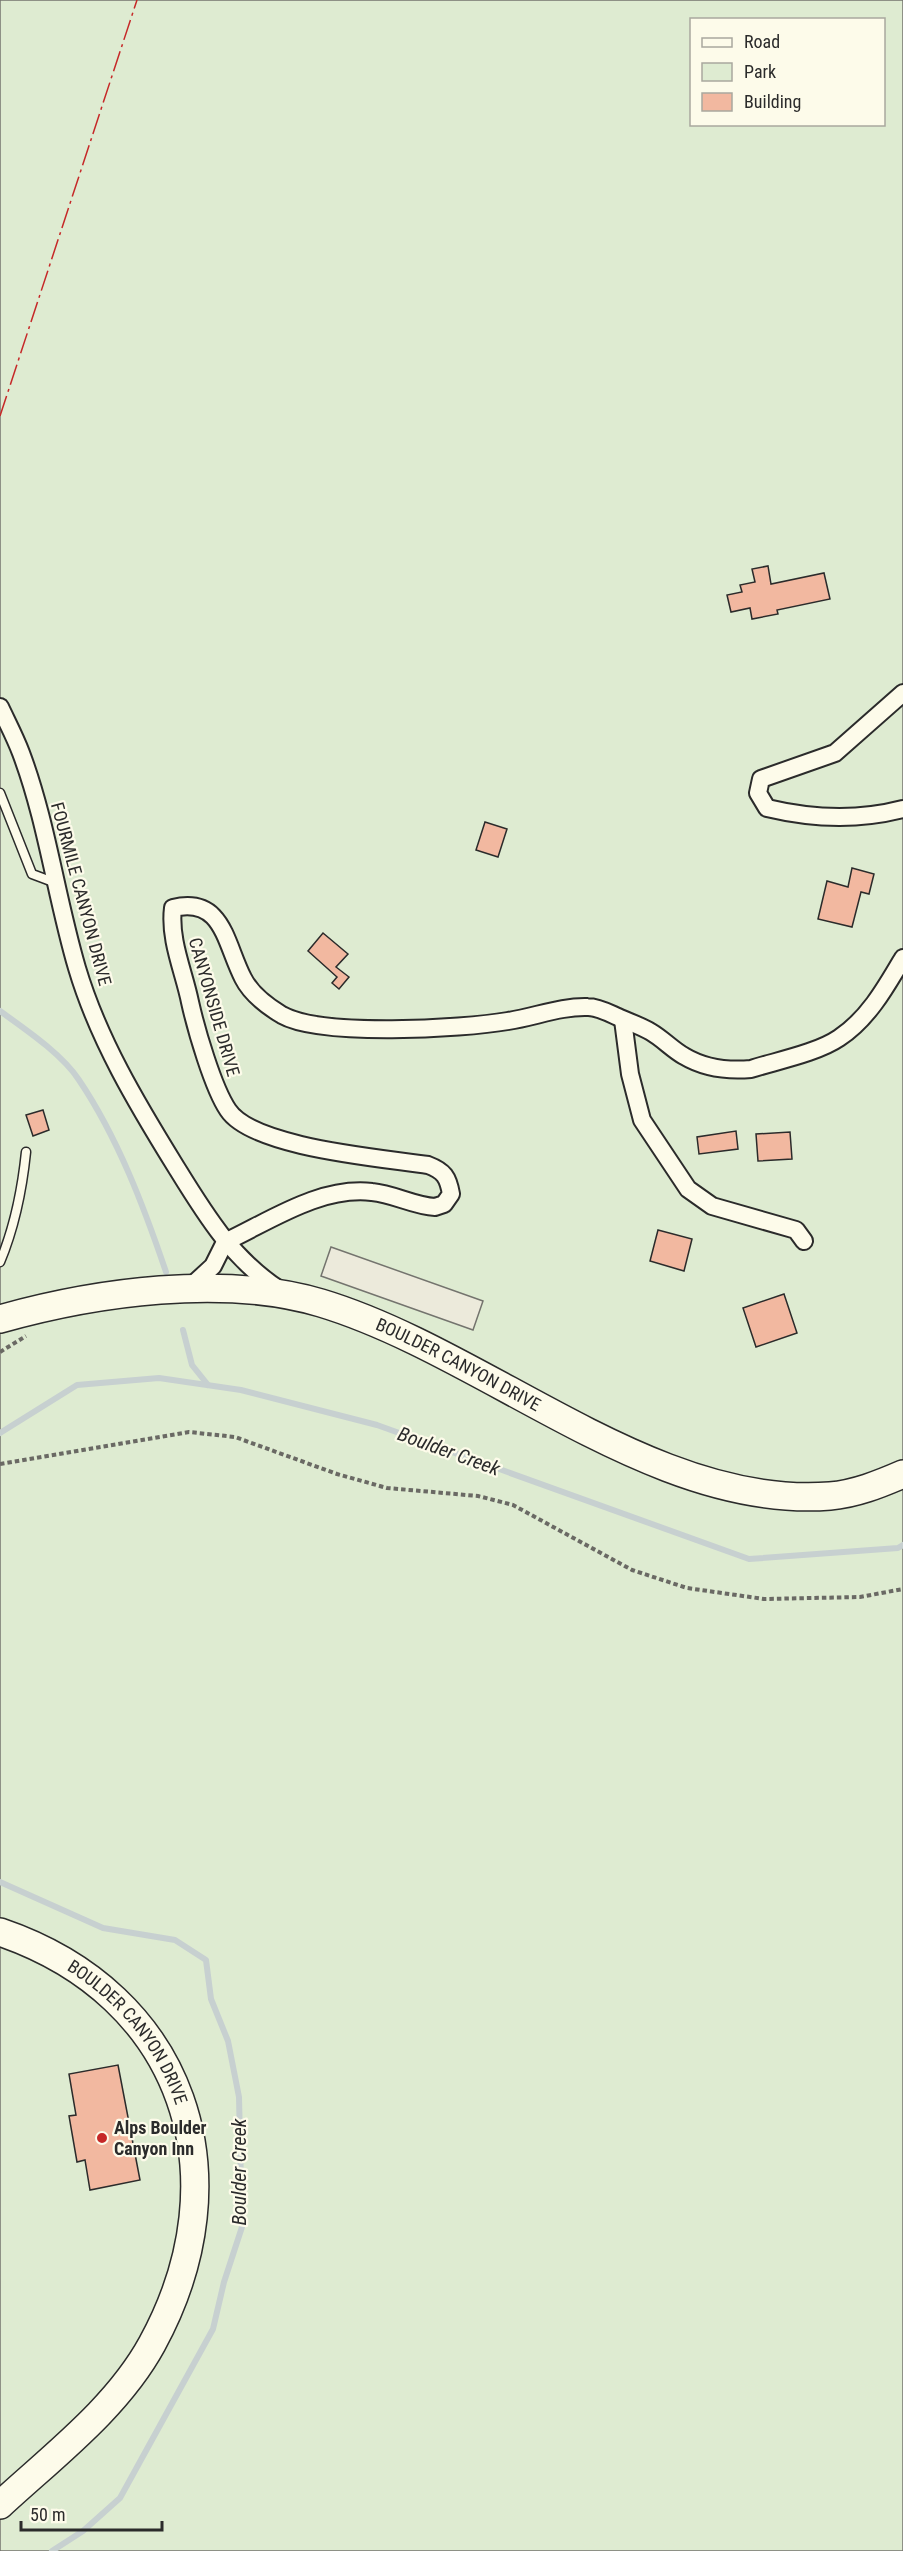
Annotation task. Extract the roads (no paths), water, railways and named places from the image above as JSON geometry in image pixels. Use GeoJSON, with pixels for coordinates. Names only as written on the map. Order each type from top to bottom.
{"type":"FeatureCollection","features":[{"type":"Feature","properties":{"kind":"main road","name":"BOULDER CANYON DRIVE"},"geometry":{"type":"LineString","coordinates":[[0,1319],[62,1303],[187,1289],[248,1290],[286,1294],[320,1303],[394,1330],[470,1367],[584,1431],[709,1482],[759,1494],[795,1497],[832,1496],[872,1487],[903,1474]]}},
{"type":"Feature","properties":{"kind":"main road","name":"BOULDER CANYON DRIVE"},"geometry":{"type":"LineString","coordinates":[[0,1932],[30,1943],[69,1963],[106,1993],[137,2026],[166,2067],[188,2116],[197,2176],[193,2233],[178,2290],[152,2345],[105,2407],[0,2505]]}},
{"type":"Feature","properties":{"kind":"street"},"geometry":{"type":"LineString","coordinates":[[903,693],[835,753],[761,779],[758,793],[767,808],[807,817],[874,816],[903,809]]}},
{"type":"Feature","properties":{"kind":"street","name":"FOURMILE CANYON DRIVE"},"geometry":{"type":"LineString","coordinates":[[0,707],[21,753],[44,831],[77,969],[105,1041],[150,1124],[225,1242],[261,1278],[286,1294]]}},
{"type":"Feature","properties":{"kind":"street","name":"CANYONSIDE DRIVE"},"geometry":{"type":"LineString","coordinates":[[225,1242],[329,1194],[352,1191],[375,1192],[435,1207],[444,1204],[451,1194],[448,1180],[440,1170],[428,1165],[300,1145],[247,1128],[229,1112],[220,1096],[193,1013],[183,966],[174,941],[172,908],[188,905],[201,907],[215,917],[244,979],[255,995],[283,1016],[316,1026],[367,1028],[473,1025],[592,1007],[653,1033],[684,1056],[710,1066],[735,1070],[751,1069],[838,1039],[858,1023],[882,994],[903,958]]}},
{"type":"Feature","properties":{"kind":"street"},"geometry":{"type":"LineString","coordinates":[[623,1020],[630,1074],[642,1120],[688,1189],[712,1206],[796,1230],[804,1241]]}},
{"type":"Feature","properties":{"kind":"street"},"geometry":{"type":"LineString","coordinates":[[187,1289],[213,1266],[225,1242]]}},
{"type":"Feature","properties":{"kind":"lane"},"geometry":{"type":"LineString","coordinates":[[0,793],[32,874],[56,884]]}},
{"type":"Feature","properties":{"kind":"lane"},"geometry":{"type":"LineString","coordinates":[[0,1262],[12,1232],[21,1198],[26,1152]]}},
{"type":"Feature","properties":{"kind":"waterway"},"geometry":{"type":"LineString","coordinates":[[0,1011],[53,1051],[72,1070],[93,1102],[129,1173],[166,1272]]}},
{"type":"Feature","properties":{"kind":"waterway"},"geometry":{"type":"LineString","coordinates":[[183,1330],[192,1365],[208,1385]]}},
{"type":"Feature","properties":{"kind":"waterway","name":"Boulder Creek"},"geometry":{"type":"LineString","coordinates":[[0,1433],[77,1385],[159,1378],[241,1390],[377,1425],[749,1559],[898,1548],[903,1545]]}},
{"type":"Feature","properties":{"kind":"waterway","name":"Boulder Creek"},"geometry":{"type":"LineString","coordinates":[[0,1882],[103,1928],[175,1940],[206,1960],[211,1999],[228,2041],[239,2097],[242,2227],[224,2282],[213,2329],[120,2498],[83,2531],[52,2551]]}},
{"type":"Feature","properties":{"kind":"place","name":"Alps Boulder Canyon Inn"},"geometry":{"type":"Point","coordinates":[102,2138]}}]}
